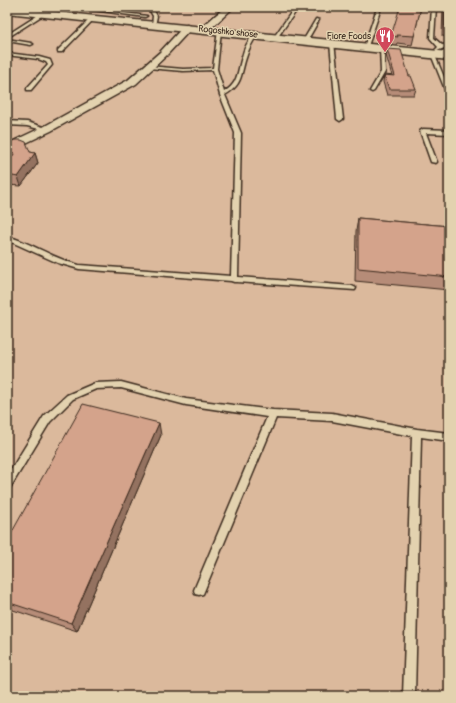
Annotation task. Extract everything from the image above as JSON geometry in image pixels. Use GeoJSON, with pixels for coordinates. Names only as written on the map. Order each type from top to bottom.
{"type":"FeatureCollection","features":[{"type":"Feature","properties":{"kind":"main road","name":"Rogoshko shose"},"geometry":{"type":"LineString","coordinates":[[17,11],[92,14],[154,25],[443,55]]}},
{"type":"Feature","properties":{"kind":"street"},"geometry":{"type":"LineString","coordinates":[[204,30],[230,7]]}},
{"type":"Feature","properties":{"kind":"street"},"geometry":{"type":"LineString","coordinates":[[7,148],[47,129],[132,82],[187,28]]}},
{"type":"Feature","properties":{"kind":"lane"},"geometry":{"type":"LineString","coordinates":[[72,7],[92,14],[145,16]]}},
{"type":"Feature","properties":{"kind":"lane"},"geometry":{"type":"LineString","coordinates":[[150,7],[155,16],[154,25]]}},
{"type":"Feature","properties":{"kind":"lane"},"geometry":{"type":"LineString","coordinates":[[276,37],[297,7]]}},
{"type":"Feature","properties":{"kind":"lane"},"geometry":{"type":"LineString","coordinates":[[434,7],[432,38],[443,55],[448,92]]}},
{"type":"Feature","properties":{"kind":"lane"},"geometry":{"type":"LineString","coordinates":[[366,46],[378,11]]}},
{"type":"Feature","properties":{"kind":"lane"},"geometry":{"type":"LineString","coordinates":[[7,37],[44,13]]}},
{"type":"Feature","properties":{"kind":"lane"},"geometry":{"type":"LineString","coordinates":[[60,51],[92,14]]}},
{"type":"Feature","properties":{"kind":"lane"},"geometry":{"type":"LineString","coordinates":[[305,40],[317,20]]}},
{"type":"Feature","properties":{"kind":"lane"},"geometry":{"type":"LineString","coordinates":[[219,31],[215,69],[222,95],[238,133],[234,280]]}},
{"type":"Feature","properties":{"kind":"lane"},"geometry":{"type":"LineString","coordinates":[[222,95],[232,90],[238,83],[246,49],[255,35]]}},
{"type":"Feature","properties":{"kind":"lane"},"geometry":{"type":"LineString","coordinates":[[7,40],[31,44]]}},
{"type":"Feature","properties":{"kind":"lane"},"geometry":{"type":"LineString","coordinates":[[332,43],[340,120]]}},
{"type":"Feature","properties":{"kind":"lane"},"geometry":{"type":"LineString","coordinates":[[372,91],[383,72],[382,48]]}},
{"type":"Feature","properties":{"kind":"lane"},"geometry":{"type":"LineString","coordinates":[[7,54],[39,58],[48,61],[50,65],[29,89]]}},
{"type":"Feature","properties":{"kind":"lane"},"geometry":{"type":"LineString","coordinates":[[148,67],[183,70],[215,69]]}},
{"type":"Feature","properties":{"kind":"lane"},"geometry":{"type":"LineString","coordinates":[[7,123],[27,124],[47,129]]}},
{"type":"Feature","properties":{"kind":"lane"},"geometry":{"type":"LineString","coordinates":[[434,162],[423,132],[449,132]]}},
{"type":"Feature","properties":{"kind":"lane"},"geometry":{"type":"LineString","coordinates":[[7,238],[33,248],[54,260],[79,267],[352,288]]}},
{"type":"Feature","properties":{"kind":"lane"},"geometry":{"type":"LineString","coordinates":[[7,484],[48,419],[70,396],[95,386],[121,385],[186,402],[273,414],[332,417],[417,433],[449,437]]}},
{"type":"Feature","properties":{"kind":"lane"},"geometry":{"type":"LineString","coordinates":[[199,590],[273,414]]}},
{"type":"Feature","properties":{"kind":"lane"},"geometry":{"type":"LineString","coordinates":[[409,696],[417,433]]}},
{"type":"Feature","properties":{"kind":"shaded area"},"geometry":{"type":"Polygon","coordinates":[[[7,7],[449,7],[449,696],[7,696],[7,7]]]}},
{"type":"Feature","properties":{"kind":"building"},"geometry":{"type":"Polygon","coordinates":[[[400,7],[421,7],[414,36],[391,36],[400,7]]]}},
{"type":"Feature","properties":{"kind":"building"},"geometry":{"type":"Polygon","coordinates":[[[445,7],[449,7],[449,26],[445,26],[445,7]]]}},
{"type":"Feature","properties":{"kind":"building"},"geometry":{"type":"Polygon","coordinates":[[[387,49],[401,50],[409,76],[411,76],[416,89],[389,89],[384,75],[395,76],[387,49]]]}},
{"type":"Feature","properties":{"kind":"building"},"geometry":{"type":"Polygon","coordinates":[[[15,140],[26,142],[30,152],[35,153],[18,177],[7,175],[7,163],[15,153],[7,152],[7,143],[15,140]]]}},
{"type":"Feature","properties":{"kind":"building"},"geometry":{"type":"Polygon","coordinates":[[[358,218],[449,226],[449,277],[358,268],[358,218]]]}},
{"type":"Feature","properties":{"kind":"building"},"geometry":{"type":"Polygon","coordinates":[[[83,404],[159,423],[71,623],[7,602],[7,541],[83,404]]]}},
{"type":"Feature","properties":{"kind":"place","name":"Fiore Foods"},"geometry":{"type":"Point","coordinates":[385,53]}}]}
